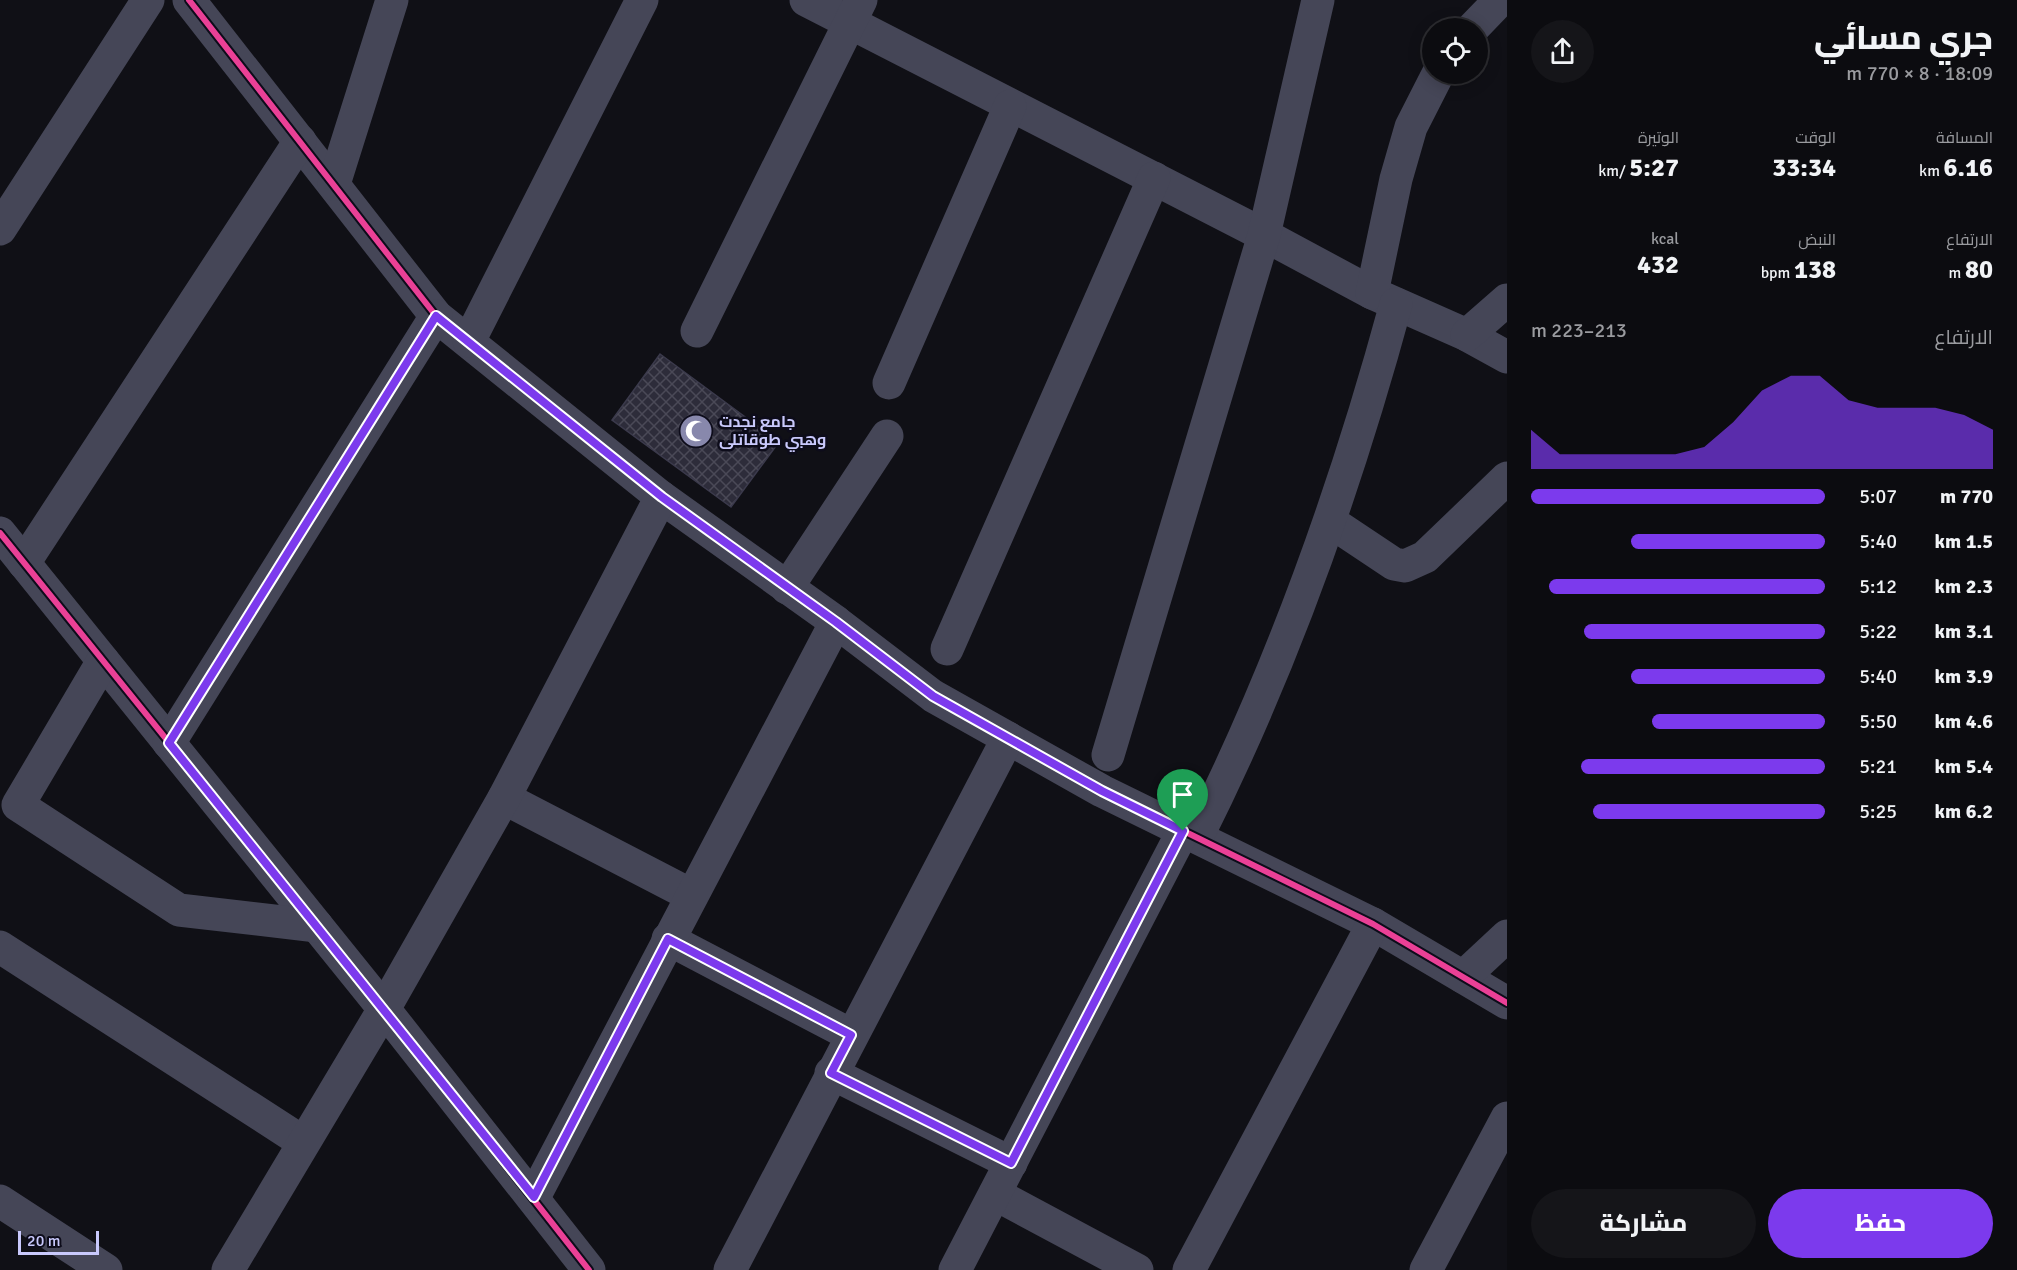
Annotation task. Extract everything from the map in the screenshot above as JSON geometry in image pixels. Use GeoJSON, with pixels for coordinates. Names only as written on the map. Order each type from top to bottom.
{"type":"FeatureCollection","features":[{"type":"Feature","properties":{"kind":"street"},"geometry":{"type":"LineString","coordinates":[[0,229],[148,0]]}},
{"type":"Feature","properties":{"kind":"street"},"geometry":{"type":"LineString","coordinates":[[189,0],[436,316],[662,497],[836,622],[933,696],[1102,791],[1373,924],[1507,1003]]}},
{"type":"Feature","properties":{"kind":"street"},"geometry":{"type":"LineString","coordinates":[[334,184],[392,0]]}},
{"type":"Feature","properties":{"kind":"street"},"geometry":{"type":"LineString","coordinates":[[470,341],[642,0]]}},
{"type":"Feature","properties":{"kind":"street"},"geometry":{"type":"LineString","coordinates":[[806,0],[857,11],[1010,106],[1384,298],[1467,334],[1507,357]]}},
{"type":"Feature","properties":{"kind":"street"},"geometry":{"type":"LineString","coordinates":[[1108,755],[1264,235],[1318,0]]}},
{"type":"Feature","properties":{"kind":"street"},"geometry":{"type":"LineString","coordinates":[[1483,18],[1500,0]]}},
{"type":"Feature","properties":{"kind":"street"},"geometry":{"type":"LineString","coordinates":[[698,331],[857,11]]}},
{"type":"Feature","properties":{"kind":"street"},"geometry":{"type":"LineString","coordinates":[[955,1270],[994,1194],[1246,734],[1291,629],[1331,522],[1366,413],[1384,298],[1396,179],[1412,127],[1433,84]]}},
{"type":"Feature","properties":{"kind":"street"},"geometry":{"type":"LineString","coordinates":[[890,383],[1010,106]]}},
{"type":"Feature","properties":{"kind":"street"},"geometry":{"type":"LineString","coordinates":[[24,563],[300,141]]}},
{"type":"Feature","properties":{"kind":"street"},"geometry":{"type":"LineString","coordinates":[[947,649],[1154,178]]}},
{"type":"Feature","properties":{"kind":"street"},"geometry":{"type":"LineString","coordinates":[[1467,334],[1507,300]]}},
{"type":"Feature","properties":{"kind":"street"},"geometry":{"type":"LineString","coordinates":[[169,743],[436,316]]}},
{"type":"Feature","properties":{"kind":"street"},"geometry":{"type":"LineString","coordinates":[[787,588],[887,436]]}},
{"type":"Feature","properties":{"kind":"street"},"geometry":{"type":"LineString","coordinates":[[1331,522],[1394,564],[1405,566],[1425,557],[1507,478]]}},
{"type":"Feature","properties":{"kind":"street"},"geometry":{"type":"LineString","coordinates":[[243,1264],[303,1143],[384,1009],[504,798],[662,497]]}},
{"type":"Feature","properties":{"kind":"street"},"geometry":{"type":"LineString","coordinates":[[0,533],[384,1009],[534,1197],[589,1270]]}},
{"type":"Feature","properties":{"kind":"street"},"geometry":{"type":"LineString","coordinates":[[534,1197],[836,622]]}},
{"type":"Feature","properties":{"kind":"street"},"geometry":{"type":"LineString","coordinates":[[103,661],[18,805],[178,910],[317,926]]}},
{"type":"Feature","properties":{"kind":"street"},"geometry":{"type":"LineString","coordinates":[[730,1270],[1008,738]]}},
{"type":"Feature","properties":{"kind":"street"},"geometry":{"type":"LineString","coordinates":[[504,798],[692,895]]}},
{"type":"Feature","properties":{"kind":"street"},"geometry":{"type":"LineString","coordinates":[[1189,1270],[1373,924]]}},
{"type":"Feature","properties":{"kind":"street"},"geometry":{"type":"LineString","coordinates":[[1463,977],[1507,936]]}},
{"type":"Feature","properties":{"kind":"street"},"geometry":{"type":"LineString","coordinates":[[668,939],[851,1035]]}},
{"type":"Feature","properties":{"kind":"street"},"geometry":{"type":"LineString","coordinates":[[0,947],[303,1143]]}},
{"type":"Feature","properties":{"kind":"street"},"geometry":{"type":"LineString","coordinates":[[831,1073],[1011,1163]]}},
{"type":"Feature","properties":{"kind":"street"},"geometry":{"type":"LineString","coordinates":[[1426,1270],[1507,1118]]}},
{"type":"Feature","properties":{"kind":"street"},"geometry":{"type":"LineString","coordinates":[[994,1194],[1137,1270]]}},
{"type":"Feature","properties":{"kind":"street"},"geometry":{"type":"LineString","coordinates":[[0,1201],[106,1270]]}},
{"type":"Feature","properties":{"kind":"building","name":"جامع نجدت وهبي طوقاتلى"},"geometry":{"type":"Polygon","coordinates":[[[660,354],[779,442],[731,507],[612,420],[660,354]]]}},
{"type":"Feature","properties":{"kind":"cycle path"},"geometry":{"type":"LineString","coordinates":[[189,0],[436,316],[661,497],[836,622],[933,696],[1102,791],[1373,924],[1507,1003]]}},
{"type":"Feature","properties":{"kind":"cycle path"},"geometry":{"type":"LineString","coordinates":[[0,533],[384,1009],[589,1270]]}},
{"type":"Feature","properties":{"kind":"place","name":"جامع نجدت وهبي طوقاتلى"},"geometry":{"type":"Point","coordinates":[696,431]}},
{"type":"Feature","properties":{"kind":"route"},"geometry":{"type":"LineString","coordinates":[[436,316],[662,497],[836,622],[933,696],[1102,791],[1183,831],[1011,1163],[831,1073],[851,1035],[668,939],[534,1197],[169,743],[436,316]]}}]}
